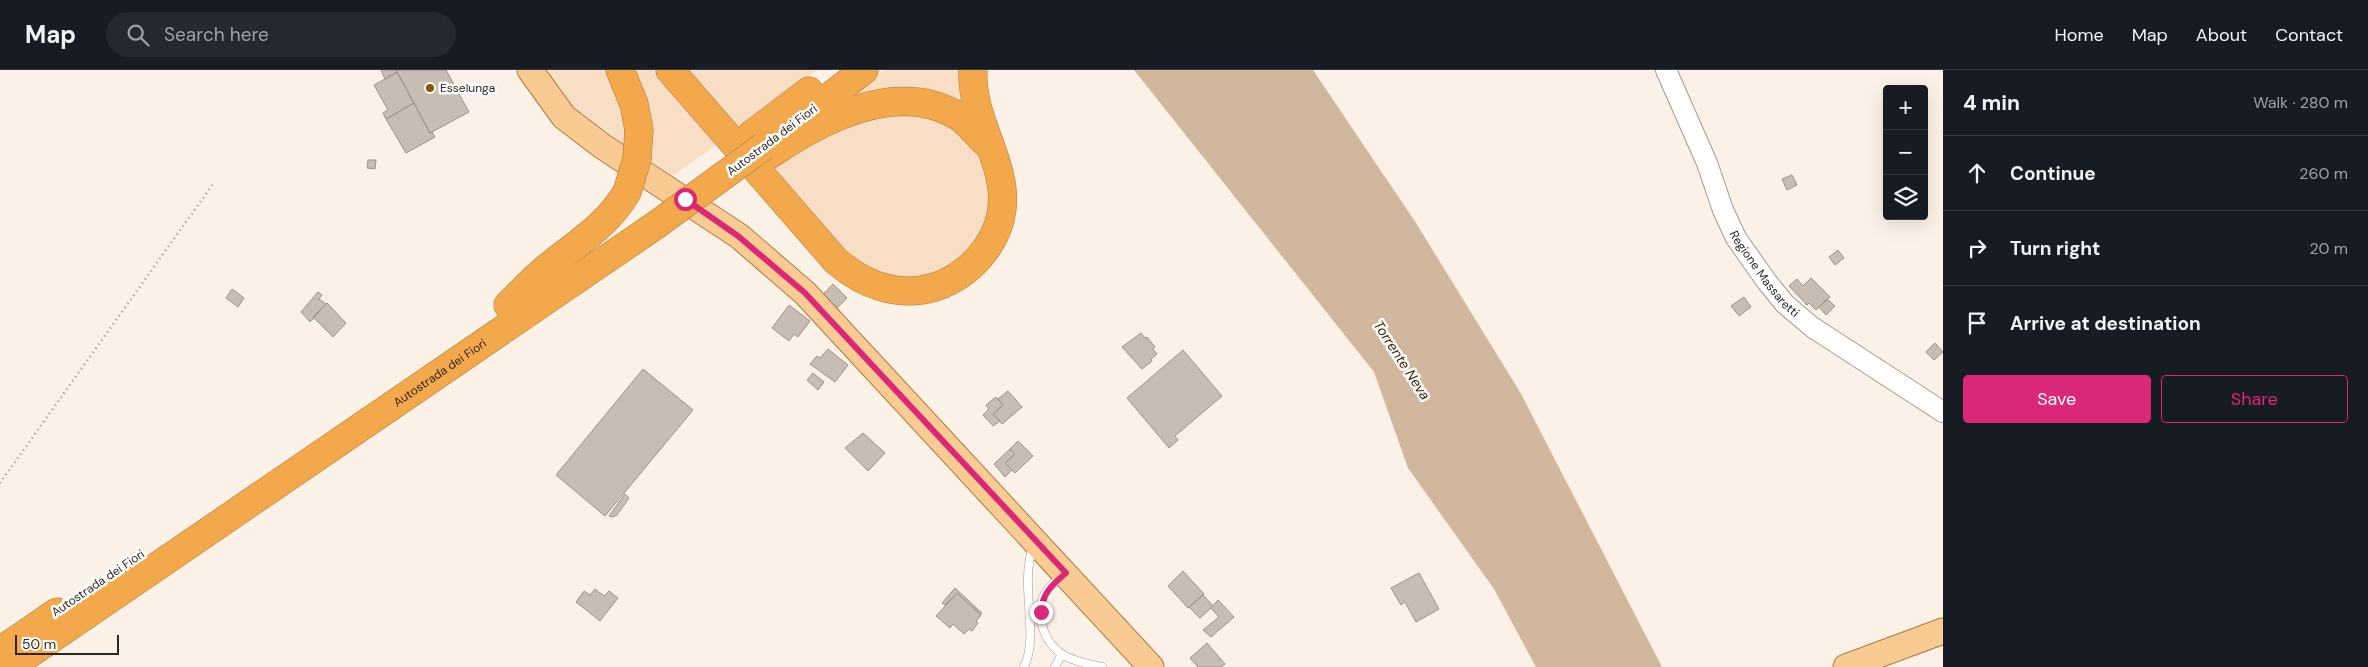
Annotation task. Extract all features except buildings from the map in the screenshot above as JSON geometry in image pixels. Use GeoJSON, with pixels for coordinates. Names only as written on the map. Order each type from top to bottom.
{"type":"FeatureCollection","features":[{"type":"Feature","properties":{"kind":"highway"},"geometry":{"type":"LineString","coordinates":[[508,304],[552,263],[598,229],[610,217],[626,192],[637,159],[639,130],[634,104],[620,70]]}},
{"type":"Feature","properties":{"kind":"highway"},"geometry":{"type":"LineString","coordinates":[[670,70],[760,176],[836,261],[861,279],[885,288],[915,291],[944,284],[970,268],[980,257],[997,230],[1003,201],[1000,172],[975,103],[972,88],[973,70]]}},
{"type":"Feature","properties":{"kind":"highway","name":"Autostrada dei Fiori"},"geometry":{"type":"LineString","coordinates":[[10,667],[650,219],[761,146],[836,70]]}},
{"type":"Feature","properties":{"kind":"highway","name":"Autostrada dei Fiori"},"geometry":{"type":"LineString","coordinates":[[0,651],[508,304],[650,219],[705,191],[761,146],[864,70]]}},
{"type":"Feature","properties":{"kind":"highway"},"geometry":{"type":"LineString","coordinates":[[761,146],[810,130],[843,113],[890,103],[909,103],[945,110],[967,123],[992,149]]}},
{"type":"Feature","properties":{"kind":"main road"},"geometry":{"type":"LineString","coordinates":[[530,70],[564,117],[602,146],[738,236],[805,293],[1151,667]]}},
{"type":"Feature","properties":{"kind":"main road"},"geometry":{"type":"LineString","coordinates":[[1846,667],[1943,631]]}},
{"type":"Feature","properties":{"kind":"street","name":"Regione Massaretti"},"geometry":{"type":"LineString","coordinates":[[1666,70],[1707,163],[1736,238],[1767,282],[1785,304],[1812,327],[1943,412]]}},
{"type":"Feature","properties":{"kind":"lane"},"geometry":{"type":"LineString","coordinates":[[1025,667],[1029,654],[1026,589],[1029,559],[1035,541]]}},
{"type":"Feature","properties":{"kind":"lane"},"geometry":{"type":"LineString","coordinates":[[1066,573],[1048,589],[1042,602],[1041,612],[1047,640],[1062,654],[1076,661],[1102,667]]}},
{"type":"Feature","properties":{"kind":"lane"},"geometry":{"type":"LineString","coordinates":[[1055,667],[1062,654]]}},
{"type":"Feature","properties":{"kind":"path"},"geometry":{"type":"LineString","coordinates":[[0,483],[213,184]]}},
{"type":"Feature","properties":{"kind":"shaded area"},"geometry":{"type":"Polygon","coordinates":[[[541,70],[611,70],[615,76],[631,150],[576,110],[553,90],[541,70]]]}},
{"type":"Feature","properties":{"kind":"shaded area"},"geometry":{"type":"Polygon","coordinates":[[[627,70],[660,70],[721,141],[673,176],[648,159],[627,70]]]}},
{"type":"Feature","properties":{"kind":"shaded area"},"geometry":{"type":"Polygon","coordinates":[[[684,70],[817,70],[736,130],[684,70]]]}},
{"type":"Feature","properties":{"kind":"shaded area"},"geometry":{"type":"Polygon","coordinates":[[[884,70],[968,70],[971,114],[843,102],[884,70]]]}},
{"type":"Feature","properties":{"kind":"shaded area"},"geometry":{"type":"Polygon","coordinates":[[[898,110],[947,119],[984,157],[991,216],[960,266],[913,282],[854,265],[766,166],[801,143],[898,110]]]}},
{"type":"Feature","properties":{"kind":"water","name":"Torrente Neva"},"geometry":{"type":"Polygon","coordinates":[[[1134,70],[1313,70],[1416,223],[1520,392],[1662,667],[1536,667],[1494,589],[1408,468],[1374,372],[1134,70]]]}},
{"type":"Feature","properties":{"kind":"place","name":"Esselunga"},"geometry":{"type":"Point","coordinates":[430,88]}},
{"type":"Feature","properties":{"kind":"route"},"geometry":{"type":"LineString","coordinates":[[685,199],[738,236],[805,293],[1066,573],[1048,589],[1042,602],[1041,612]]}}]}
